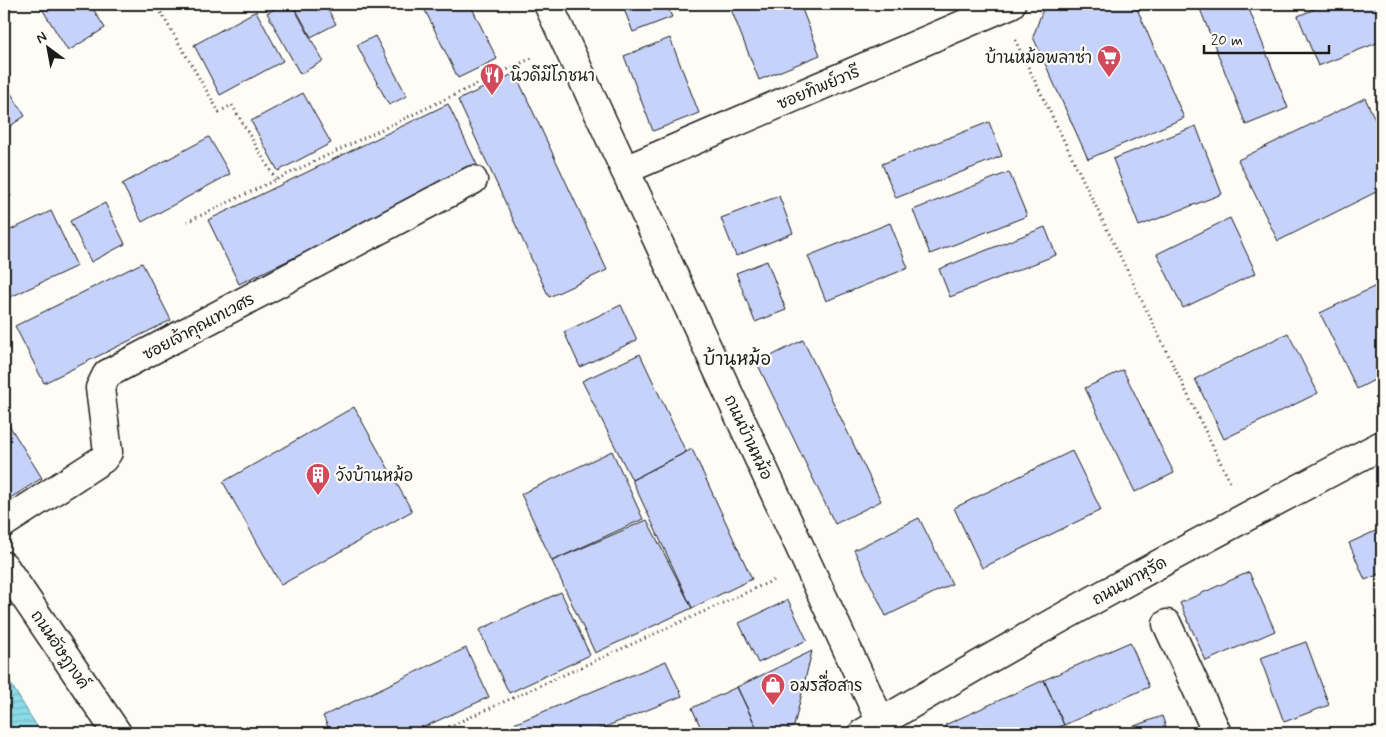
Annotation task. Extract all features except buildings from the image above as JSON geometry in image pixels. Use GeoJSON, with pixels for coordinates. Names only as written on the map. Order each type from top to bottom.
{"type":"FeatureCollection","features":[{"type":"Feature","properties":{"kind":"street","name":"ถนนบ้านหม้อ"},"geometry":{"type":"LineString","coordinates":[[548,4],[808,565],[877,730]]}},
{"type":"Feature","properties":{"kind":"street","name":"ซอยทิพย์วารี"},"geometry":{"type":"LineString","coordinates":[[625,170],[1006,6]]}},
{"type":"Feature","properties":{"kind":"street","name":"ซอยเจ้าคุณเทเวศร"},"geometry":{"type":"LineString","coordinates":[[4,523],[103,459],[108,452],[100,388],[107,374],[473,180]]}},
{"type":"Feature","properties":{"kind":"street","name":"ถนนพาหุรัด"},"geometry":{"type":"LineString","coordinates":[[877,730],[1012,645],[1247,516],[1382,445]]}},
{"type":"Feature","properties":{"kind":"street","name":"ถนนอัษฎางค์"},"geometry":{"type":"LineString","coordinates":[[4,566],[117,733]]}},
{"type":"Feature","properties":{"kind":"street"},"geometry":{"type":"LineString","coordinates":[[1167,624],[1217,733]]}},
{"type":"Feature","properties":{"kind":"path"},"geometry":{"type":"LineString","coordinates":[[142,4],[144,8],[152,4]]}},
{"type":"Feature","properties":{"kind":"path"},"geometry":{"type":"LineString","coordinates":[[156,4],[220,112],[232,105],[276,180]]}},
{"type":"Feature","properties":{"kind":"path"},"geometry":{"type":"LineString","coordinates":[[1006,6],[1247,516]]}},
{"type":"Feature","properties":{"kind":"path"},"geometry":{"type":"LineString","coordinates":[[186,222],[566,42]]}},
{"type":"Feature","properties":{"kind":"path"},"geometry":{"type":"LineString","coordinates":[[435,733],[808,565]]}},
{"type":"Feature","properties":{"kind":"water"},"geometry":{"type":"Polygon","coordinates":[[[4,673],[41,733],[4,733],[4,673]]]}},
{"type":"Feature","properties":{"kind":"place","name":"บ้านหม้อพลาซ่า"},"geometry":{"type":"Point","coordinates":[1109,78]}},
{"type":"Feature","properties":{"kind":"place","name":"นิวดีมีโภชนา"},"geometry":{"type":"Point","coordinates":[492,96]}},
{"type":"Feature","properties":{"kind":"place","name":"วังบ้านหม้อ"},"geometry":{"type":"Point","coordinates":[318,496]}},
{"type":"Feature","properties":{"kind":"place","name":"อมรสื่อสาร"},"geometry":{"type":"Point","coordinates":[773,706]}},
{"type":"Feature","properties":{"kind":"district","name":"บ้านหม้อ"},"geometry":{"type":"Point","coordinates":[737,359]}}]}
